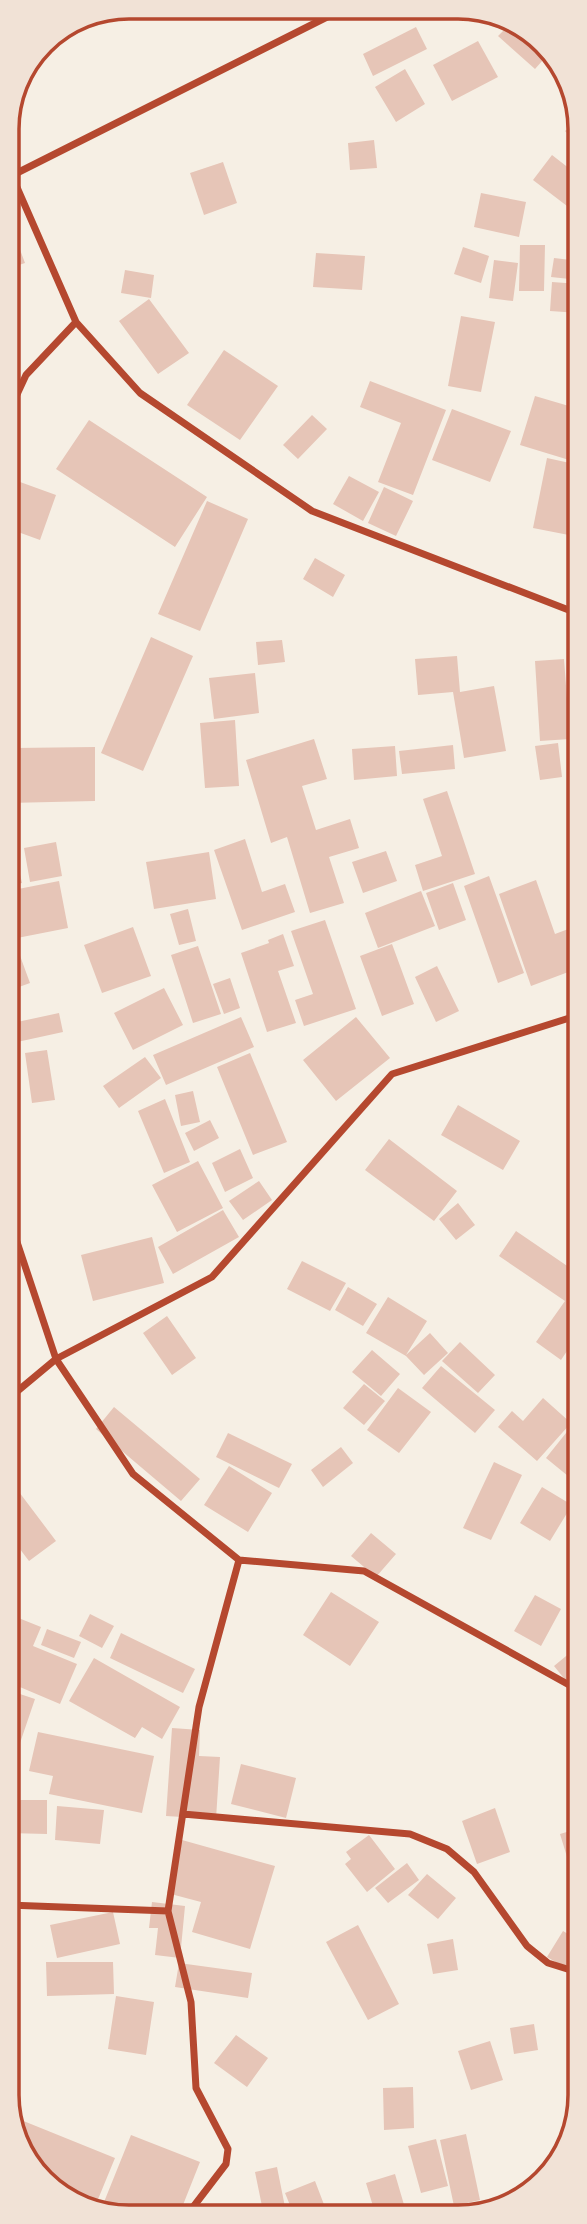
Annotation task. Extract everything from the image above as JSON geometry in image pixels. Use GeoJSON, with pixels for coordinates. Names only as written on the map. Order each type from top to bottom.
{"type":"FeatureCollection","features":[{"type":"Feature","properties":{"kind":"street"},"geometry":{"type":"LineString","coordinates":[[19,172],[323,19]]}},
{"type":"Feature","properties":{"kind":"street"},"geometry":{"type":"LineString","coordinates":[[19,197],[76,322],[140,393],[312,511],[568,610]]}},
{"type":"Feature","properties":{"kind":"street"},"geometry":{"type":"LineString","coordinates":[[19,390],[26,375],[76,322]]}},
{"type":"Feature","properties":{"kind":"street"},"geometry":{"type":"LineString","coordinates":[[19,1390],[55,1359],[212,1277],[392,1074],[568,1019]]}},
{"type":"Feature","properties":{"kind":"street"},"geometry":{"type":"LineString","coordinates":[[19,1249],[55,1359],[133,1474],[239,1560],[364,1571],[568,1684]]}},
{"type":"Feature","properties":{"kind":"street"},"geometry":{"type":"LineString","coordinates":[[195,2205],[226,2164],[228,2149],[196,2088],[191,2002],[168,1911],[199,1707],[239,1560]]}},
{"type":"Feature","properties":{"kind":"street"},"geometry":{"type":"LineString","coordinates":[[183,1814],[410,1834],[447,1849],[474,1872],[527,1946],[548,1963],[568,1969]]}},
{"type":"Feature","properties":{"kind":"street"},"geometry":{"type":"LineString","coordinates":[[19,1905],[168,1911]]}},
{"type":"Feature","properties":{"kind":"building"},"geometry":{"type":"Polygon","coordinates":[[[416,27],[427,49],[373,76],[363,54],[416,27]]]}},
{"type":"Feature","properties":{"kind":"building"},"geometry":{"type":"Polygon","coordinates":[[[504,30],[513,34],[543,60],[535,69],[498,36],[504,30]]]}},
{"type":"Feature","properties":{"kind":"building"},"geometry":{"type":"Polygon","coordinates":[[[478,41],[498,77],[452,101],[433,65],[478,41]]]}},
{"type":"Feature","properties":{"kind":"building"},"geometry":{"type":"Polygon","coordinates":[[[405,69],[425,104],[396,122],[375,87],[405,69]]]}},
{"type":"Feature","properties":{"kind":"building"},"geometry":{"type":"Polygon","coordinates":[[[374,140],[377,168],[350,170],[348,143],[374,140]]]}},
{"type":"Feature","properties":{"kind":"building"},"geometry":{"type":"Polygon","coordinates":[[[552,155],[568,167],[568,205],[567,206],[533,180],[552,155]]]}},
{"type":"Feature","properties":{"kind":"building"},"geometry":{"type":"Polygon","coordinates":[[[223,162],[237,203],[204,215],[190,173],[223,162]]]}},
{"type":"Feature","properties":{"kind":"building"},"geometry":{"type":"Polygon","coordinates":[[[481,193],[526,202],[519,237],[474,227],[481,193]]]}},
{"type":"Feature","properties":{"kind":"building"},"geometry":{"type":"Polygon","coordinates":[[[520,245],[545,245],[544,291],[519,291],[520,245]]]}},
{"type":"Feature","properties":{"kind":"building"},"geometry":{"type":"Polygon","coordinates":[[[19,247],[25,263],[19,265],[19,247]]]}},
{"type":"Feature","properties":{"kind":"building"},"geometry":{"type":"Polygon","coordinates":[[[463,247],[489,256],[481,283],[454,274],[463,247]]]}},
{"type":"Feature","properties":{"kind":"building"},"geometry":{"type":"Polygon","coordinates":[[[316,253],[365,256],[362,290],[313,287],[316,253]]]}},
{"type":"Feature","properties":{"kind":"building"},"geometry":{"type":"Polygon","coordinates":[[[554,258],[568,260],[568,279],[551,277],[554,258]]]}},
{"type":"Feature","properties":{"kind":"building"},"geometry":{"type":"Polygon","coordinates":[[[494,260],[518,263],[513,301],[489,298],[494,260]]]}},
{"type":"Feature","properties":{"kind":"building"},"geometry":{"type":"Polygon","coordinates":[[[125,270],[154,275],[151,298],[121,293],[125,270]]]}},
{"type":"Feature","properties":{"kind":"building"},"geometry":{"type":"Polygon","coordinates":[[[552,282],[568,283],[568,312],[550,311],[552,282]]]}},
{"type":"Feature","properties":{"kind":"building"},"geometry":{"type":"Polygon","coordinates":[[[149,299],[189,353],[158,374],[119,321],[149,299]]]}},
{"type":"Feature","properties":{"kind":"building"},"geometry":{"type":"Polygon","coordinates":[[[461,316],[495,322],[481,392],[448,386],[461,316]]]}},
{"type":"Feature","properties":{"kind":"building"},"geometry":{"type":"Polygon","coordinates":[[[224,350],[278,386],[240,440],[187,405],[224,350]]]}},
{"type":"Feature","properties":{"kind":"building"},"geometry":{"type":"Polygon","coordinates":[[[370,381],[446,410],[413,495],[378,482],[401,423],[360,407],[370,381]]]}},
{"type":"Feature","properties":{"kind":"building"},"geometry":{"type":"Polygon","coordinates":[[[535,396],[568,406],[568,460],[520,445],[535,396]]]}},
{"type":"Feature","properties":{"kind":"building"},"geometry":{"type":"Polygon","coordinates":[[[452,409],[511,431],[490,482],[432,460],[452,409]]]}},
{"type":"Feature","properties":{"kind":"building"},"geometry":{"type":"Polygon","coordinates":[[[312,415],[327,429],[298,459],[283,445],[312,415]]]}},
{"type":"Feature","properties":{"kind":"building"},"geometry":{"type":"Polygon","coordinates":[[[89,420],[207,497],[175,547],[56,469],[89,420]]]}},
{"type":"Feature","properties":{"kind":"building"},"geometry":{"type":"Polygon","coordinates":[[[547,458],[568,463],[568,535],[533,528],[547,458]]]}},
{"type":"Feature","properties":{"kind":"building"},"geometry":{"type":"Polygon","coordinates":[[[349,476],[379,492],[363,521],[333,504],[349,476]]]}},
{"type":"Feature","properties":{"kind":"building"},"geometry":{"type":"Polygon","coordinates":[[[19,482],[56,495],[40,540],[19,532],[19,482]]]}},
{"type":"Feature","properties":{"kind":"building"},"geometry":{"type":"Polygon","coordinates":[[[384,487],[413,501],[396,536],[368,523],[384,487]]]}},
{"type":"Feature","properties":{"kind":"building"},"geometry":{"type":"Polygon","coordinates":[[[207,501],[248,519],[200,631],[158,614],[207,501]]]}},
{"type":"Feature","properties":{"kind":"building"},"geometry":{"type":"Polygon","coordinates":[[[315,558],[345,575],[333,597],[303,579],[315,558]]]}},
{"type":"Feature","properties":{"kind":"building"},"geometry":{"type":"Polygon","coordinates":[[[151,637],[193,656],[143,771],[101,753],[151,637]]]}},
{"type":"Feature","properties":{"kind":"building"},"geometry":{"type":"Polygon","coordinates":[[[282,640],[285,662],[258,665],[256,642],[282,640]]]}},
{"type":"Feature","properties":{"kind":"building"},"geometry":{"type":"Polygon","coordinates":[[[457,656],[460,692],[494,686],[506,751],[464,758],[453,692],[418,695],[415,659],[457,656]]]}},
{"type":"Feature","properties":{"kind":"building"},"geometry":{"type":"Polygon","coordinates":[[[564,659],[568,739],[540,741],[535,661],[564,659]]]}},
{"type":"Feature","properties":{"kind":"building"},"geometry":{"type":"Polygon","coordinates":[[[255,673],[259,713],[214,719],[209,678],[255,673]]]}},
{"type":"Feature","properties":{"kind":"building"},"geometry":{"type":"Polygon","coordinates":[[[235,720],[239,786],[205,788],[200,723],[235,720]]]}},
{"type":"Feature","properties":{"kind":"building"},"geometry":{"type":"Polygon","coordinates":[[[314,739],[327,779],[302,786],[316,830],[350,819],[359,848],[329,857],[344,903],[310,913],[287,837],[271,843],[246,760],[314,739]]]}},
{"type":"Feature","properties":{"kind":"building"},"geometry":{"type":"Polygon","coordinates":[[[558,743],[562,777],[540,780],[535,746],[558,743]]]}},
{"type":"Feature","properties":{"kind":"building"},"geometry":{"type":"Polygon","coordinates":[[[453,745],[455,769],[402,774],[399,751],[453,745]]]}},
{"type":"Feature","properties":{"kind":"building"},"geometry":{"type":"Polygon","coordinates":[[[395,746],[397,776],[354,780],[352,749],[395,746]]]}},
{"type":"Feature","properties":{"kind":"building"},"geometry":{"type":"Polygon","coordinates":[[[95,747],[95,801],[19,803],[19,748],[95,747]]]}},
{"type":"Feature","properties":{"kind":"building"},"geometry":{"type":"Polygon","coordinates":[[[447,791],[475,874],[423,891],[415,865],[442,856],[423,799],[447,791]]]}},
{"type":"Feature","properties":{"kind":"building"},"geometry":{"type":"Polygon","coordinates":[[[245,839],[262,892],[285,884],[295,912],[242,930],[214,850],[245,839]]]}},
{"type":"Feature","properties":{"kind":"building"},"geometry":{"type":"Polygon","coordinates":[[[56,842],[62,876],[30,882],[24,848],[56,842]]]}},
{"type":"Feature","properties":{"kind":"building"},"geometry":{"type":"Polygon","coordinates":[[[386,851],[397,881],[363,893],[352,862],[386,851]]]}},
{"type":"Feature","properties":{"kind":"building"},"geometry":{"type":"Polygon","coordinates":[[[209,852],[216,899],[154,909],[146,862],[209,852]]]}},
{"type":"Feature","properties":{"kind":"building"},"geometry":{"type":"Polygon","coordinates":[[[489,876],[524,973],[498,983],[464,886],[489,876]]]}},
{"type":"Feature","properties":{"kind":"building"},"geometry":{"type":"Polygon","coordinates":[[[536,880],[555,934],[568,929],[568,972],[531,986],[499,894],[536,880]]]}},
{"type":"Feature","properties":{"kind":"building"},"geometry":{"type":"Polygon","coordinates":[[[59,881],[68,928],[19,938],[19,889],[59,881]]]}},
{"type":"Feature","properties":{"kind":"building"},"geometry":{"type":"Polygon","coordinates":[[[453,883],[466,920],[439,930],[426,893],[453,883]]]}},
{"type":"Feature","properties":{"kind":"building"},"geometry":{"type":"Polygon","coordinates":[[[421,891],[435,926],[378,948],[365,913],[421,891]]]}},
{"type":"Feature","properties":{"kind":"building"},"geometry":{"type":"Polygon","coordinates":[[[188,909],[196,941],[179,945],[170,914],[188,909]]]}},
{"type":"Feature","properties":{"kind":"building"},"geometry":{"type":"Polygon","coordinates":[[[325,920],[356,1009],[304,1026],[295,1000],[313,994],[291,931],[325,920]]]}},
{"type":"Feature","properties":{"kind":"building"},"geometry":{"type":"Polygon","coordinates":[[[133,927],[151,976],[102,993],[84,945],[133,927]]]}},
{"type":"Feature","properties":{"kind":"building"},"geometry":{"type":"Polygon","coordinates":[[[283,934],[294,966],[278,971],[296,1023],[267,1032],[241,953],[269,943],[268,940],[283,934]]]}},
{"type":"Feature","properties":{"kind":"building"},"geometry":{"type":"Polygon","coordinates":[[[392,944],[414,1004],[382,1016],[360,956],[392,944]]]}},
{"type":"Feature","properties":{"kind":"building"},"geometry":{"type":"Polygon","coordinates":[[[198,946],[221,1014],[193,1023],[171,955],[198,946]]]}},
{"type":"Feature","properties":{"kind":"building"},"geometry":{"type":"Polygon","coordinates":[[[19,953],[30,983],[19,987],[19,953]]]}},
{"type":"Feature","properties":{"kind":"building"},"geometry":{"type":"Polygon","coordinates":[[[437,966],[459,1011],[436,1022],[415,977],[437,966]]]}},
{"type":"Feature","properties":{"kind":"building"},"geometry":{"type":"Polygon","coordinates":[[[230,978],[240,1008],[224,1014],[213,984],[230,978]]]}},
{"type":"Feature","properties":{"kind":"building"},"geometry":{"type":"Polygon","coordinates":[[[164,988],[183,1025],[133,1050],[114,1013],[164,988]]]}},
{"type":"Feature","properties":{"kind":"building"},"geometry":{"type":"Polygon","coordinates":[[[59,1013],[63,1032],[19,1042],[19,1022],[59,1013]]]}},
{"type":"Feature","properties":{"kind":"building"},"geometry":{"type":"Polygon","coordinates":[[[241,1017],[254,1047],[166,1085],[153,1055],[241,1017]]]}},
{"type":"Feature","properties":{"kind":"building"},"geometry":{"type":"Polygon","coordinates":[[[356,1017],[390,1058],[336,1101],[303,1060],[356,1017]]]}},
{"type":"Feature","properties":{"kind":"building"},"geometry":{"type":"Polygon","coordinates":[[[47,1050],[55,1100],[32,1103],[25,1053],[47,1050]]]}},
{"type":"Feature","properties":{"kind":"building"},"geometry":{"type":"Polygon","coordinates":[[[250,1053],[287,1142],[253,1155],[217,1067],[250,1053]]]}},
{"type":"Feature","properties":{"kind":"building"},"geometry":{"type":"Polygon","coordinates":[[[145,1057],[161,1078],[119,1108],[103,1086],[145,1057]]]}},
{"type":"Feature","properties":{"kind":"building"},"geometry":{"type":"Polygon","coordinates":[[[193,1091],[200,1122],[181,1126],[175,1095],[193,1091]]]}},
{"type":"Feature","properties":{"kind":"building"},"geometry":{"type":"Polygon","coordinates":[[[165,1099],[190,1162],[164,1173],[138,1111],[165,1099]]]}},
{"type":"Feature","properties":{"kind":"building"},"geometry":{"type":"Polygon","coordinates":[[[458,1105],[520,1141],[503,1170],[441,1135],[458,1105]]]}},
{"type":"Feature","properties":{"kind":"building"},"geometry":{"type":"Polygon","coordinates":[[[210,1120],[219,1138],[194,1151],[185,1133],[210,1120]]]}},
{"type":"Feature","properties":{"kind":"building"},"geometry":{"type":"Polygon","coordinates":[[[389,1139],[457,1191],[434,1221],[365,1170],[389,1139]]]}},
{"type":"Feature","properties":{"kind":"building"},"geometry":{"type":"Polygon","coordinates":[[[240,1149],[253,1178],[225,1192],[212,1163],[240,1149]]]}},
{"type":"Feature","properties":{"kind":"building"},"geometry":{"type":"Polygon","coordinates":[[[198,1161],[223,1208],[177,1232],[152,1185],[198,1161]]]}},
{"type":"Feature","properties":{"kind":"building"},"geometry":{"type":"Polygon","coordinates":[[[259,1181],[272,1200],[243,1220],[229,1201],[259,1181]]]}},
{"type":"Feature","properties":{"kind":"building"},"geometry":{"type":"Polygon","coordinates":[[[458,1203],[475,1225],[456,1240],[439,1219],[458,1203]]]}},
{"type":"Feature","properties":{"kind":"building"},"geometry":{"type":"Polygon","coordinates":[[[223,1210],[239,1237],[173,1274],[158,1247],[223,1210]]]}},
{"type":"Feature","properties":{"kind":"building"},"geometry":{"type":"Polygon","coordinates":[[[516,1231],[568,1266],[568,1350],[561,1360],[536,1342],[565,1301],[499,1256],[516,1231]]]}},
{"type":"Feature","properties":{"kind":"building"},"geometry":{"type":"Polygon","coordinates":[[[152,1237],[164,1283],[93,1301],[81,1255],[152,1237]]]}},
{"type":"Feature","properties":{"kind":"building"},"geometry":{"type":"Polygon","coordinates":[[[302,1261],[346,1283],[330,1311],[287,1289],[302,1261]]]}},
{"type":"Feature","properties":{"kind":"building"},"geometry":{"type":"Polygon","coordinates":[[[348,1287],[377,1304],[363,1326],[335,1310],[348,1287]]]}},
{"type":"Feature","properties":{"kind":"building"},"geometry":{"type":"Polygon","coordinates":[[[388,1297],[427,1321],[406,1355],[430,1333],[448,1353],[424,1375],[406,1356],[366,1333],[388,1297]]]}},
{"type":"Feature","properties":{"kind":"building"},"geometry":{"type":"Polygon","coordinates":[[[167,1316],[196,1358],[172,1375],[143,1333],[167,1316]]]}},
{"type":"Feature","properties":{"kind":"building"},"geometry":{"type":"Polygon","coordinates":[[[460,1342],[495,1375],[478,1393],[442,1361],[460,1342]]]}},
{"type":"Feature","properties":{"kind":"building"},"geometry":{"type":"Polygon","coordinates":[[[372,1350],[400,1374],[381,1396],[352,1372],[372,1350]]]}},
{"type":"Feature","properties":{"kind":"building"},"geometry":{"type":"Polygon","coordinates":[[[441,1366],[495,1410],[475,1433],[422,1388],[441,1366]]]}},
{"type":"Feature","properties":{"kind":"building"},"geometry":{"type":"Polygon","coordinates":[[[364,1384],[385,1401],[364,1425],[343,1408],[364,1384]]]}},
{"type":"Feature","properties":{"kind":"building"},"geometry":{"type":"Polygon","coordinates":[[[398,1388],[431,1412],[399,1453],[367,1430],[398,1388]]]}},
{"type":"Feature","properties":{"kind":"building"},"geometry":{"type":"Polygon","coordinates":[[[543,1398],[568,1420],[568,1426],[537,1461],[498,1427],[512,1411],[523,1421],[543,1398]]]}},
{"type":"Feature","properties":{"kind":"building"},"geometry":{"type":"Polygon","coordinates":[[[114,1407],[200,1479],[181,1501],[96,1429],[114,1407]]]}},
{"type":"Feature","properties":{"kind":"building"},"geometry":{"type":"Polygon","coordinates":[[[568,1430],[568,1476],[546,1458],[568,1430]]]}},
{"type":"Feature","properties":{"kind":"building"},"geometry":{"type":"Polygon","coordinates":[[[228,1433],[292,1464],[279,1488],[216,1457],[228,1433]]]}},
{"type":"Feature","properties":{"kind":"building"},"geometry":{"type":"Polygon","coordinates":[[[341,1447],[353,1463],[323,1487],[311,1470],[341,1447]]]}},
{"type":"Feature","properties":{"kind":"building"},"geometry":{"type":"Polygon","coordinates":[[[494,1462],[522,1475],[491,1540],[463,1528],[494,1462]]]}},
{"type":"Feature","properties":{"kind":"building"},"geometry":{"type":"Polygon","coordinates":[[[229,1466],[272,1493],[248,1532],[204,1505],[229,1466]]]}},
{"type":"Feature","properties":{"kind":"building"},"geometry":{"type":"Polygon","coordinates":[[[542,1487],[568,1503],[568,1512],[550,1541],[520,1523],[542,1487]]]}},
{"type":"Feature","properties":{"kind":"building"},"geometry":{"type":"Polygon","coordinates":[[[19,1492],[56,1541],[29,1561],[19,1548],[19,1492]]]}},
{"type":"Feature","properties":{"kind":"building"},"geometry":{"type":"Polygon","coordinates":[[[371,1533],[396,1554],[376,1577],[351,1556],[371,1533]]]}},
{"type":"Feature","properties":{"kind":"building"},"geometry":{"type":"Polygon","coordinates":[[[331,1592],[379,1622],[350,1666],[303,1635],[331,1592]]]}},
{"type":"Feature","properties":{"kind":"building"},"geometry":{"type":"Polygon","coordinates":[[[535,1595],[561,1609],[541,1646],[514,1631],[535,1595]]]}},
{"type":"Feature","properties":{"kind":"building"},"geometry":{"type":"Polygon","coordinates":[[[90,1614],[114,1626],[102,1648],[79,1636],[90,1614]]]}},
{"type":"Feature","properties":{"kind":"building"},"geometry":{"type":"Polygon","coordinates":[[[19,1618],[41,1627],[33,1646],[77,1664],[60,1704],[19,1687],[19,1618]]]}},
{"type":"Feature","properties":{"kind":"building"},"geometry":{"type":"Polygon","coordinates":[[[47,1629],[81,1642],[74,1658],[41,1645],[47,1629]]]}},
{"type":"Feature","properties":{"kind":"building"},"geometry":{"type":"Polygon","coordinates":[[[121,1633],[195,1669],[183,1693],[110,1658],[121,1633]]]}},
{"type":"Feature","properties":{"kind":"building"},"geometry":{"type":"Polygon","coordinates":[[[568,1654],[568,1681],[567,1682],[554,1666],[568,1654]]]}},
{"type":"Feature","properties":{"kind":"building"},"geometry":{"type":"Polygon","coordinates":[[[94,1658],[180,1707],[162,1739],[142,1727],[135,1738],[69,1701],[94,1658]]]}},
{"type":"Feature","properties":{"kind":"building"},"geometry":{"type":"Polygon","coordinates":[[[19,1694],[35,1699],[19,1743],[19,1694]]]}},
{"type":"Feature","properties":{"kind":"building"},"geometry":{"type":"Polygon","coordinates":[[[172,1728],[200,1730],[199,1756],[220,1757],[216,1819],[166,1816],[172,1728]]]}},
{"type":"Feature","properties":{"kind":"building"},"geometry":{"type":"Polygon","coordinates":[[[38,1732],[154,1756],[142,1813],[49,1794],[53,1776],[29,1771],[38,1732]]]}},
{"type":"Feature","properties":{"kind":"building"},"geometry":{"type":"Polygon","coordinates":[[[241,1764],[296,1778],[286,1818],[231,1804],[241,1764]]]}},
{"type":"Feature","properties":{"kind":"building"},"geometry":{"type":"Polygon","coordinates":[[[19,1800],[47,1800],[47,1834],[19,1833],[19,1800]]]}},
{"type":"Feature","properties":{"kind":"building"},"geometry":{"type":"Polygon","coordinates":[[[57,1806],[104,1810],[100,1844],[55,1840],[57,1806]]]}},
{"type":"Feature","properties":{"kind":"building"},"geometry":{"type":"Polygon","coordinates":[[[495,1808],[510,1852],[477,1864],[462,1821],[495,1808]]]}},
{"type":"Feature","properties":{"kind":"building"},"geometry":{"type":"Polygon","coordinates":[[[568,1832],[568,1860],[560,1834],[568,1832]]]}},
{"type":"Feature","properties":{"kind":"building"},"geometry":{"type":"Polygon","coordinates":[[[369,1835],[395,1869],[367,1892],[345,1864],[351,1859],[346,1852],[369,1835]]]}},
{"type":"Feature","properties":{"kind":"building"},"geometry":{"type":"Polygon","coordinates":[[[182,1840],[275,1866],[250,1949],[192,1932],[201,1902],[167,1893],[182,1840]]]}},
{"type":"Feature","properties":{"kind":"building"},"geometry":{"type":"Polygon","coordinates":[[[407,1863],[419,1880],[388,1903],[375,1888],[407,1863]]]}},
{"type":"Feature","properties":{"kind":"building"},"geometry":{"type":"Polygon","coordinates":[[[427,1874],[456,1898],[438,1919],[408,1895],[427,1874]]]}},
{"type":"Feature","properties":{"kind":"building"},"geometry":{"type":"Polygon","coordinates":[[[152,1902],[185,1906],[180,1958],[155,1955],[158,1928],[149,1928],[152,1902]]]}},
{"type":"Feature","properties":{"kind":"building"},"geometry":{"type":"Polygon","coordinates":[[[113,1912],[120,1944],[57,1958],[50,1925],[113,1912]]]}},
{"type":"Feature","properties":{"kind":"building"},"geometry":{"type":"Polygon","coordinates":[[[358,1925],[399,2004],[368,2020],[326,1942],[358,1925]]]}},
{"type":"Feature","properties":{"kind":"building"},"geometry":{"type":"Polygon","coordinates":[[[563,1931],[568,1934],[568,1969],[547,1957],[563,1931]]]}},
{"type":"Feature","properties":{"kind":"building"},"geometry":{"type":"Polygon","coordinates":[[[453,1939],[458,1970],[433,1974],[427,1944],[453,1939]]]}},
{"type":"Feature","properties":{"kind":"building"},"geometry":{"type":"Polygon","coordinates":[[[46,1962],[113,1962],[114,1994],[47,1996],[46,1962]]]}},
{"type":"Feature","properties":{"kind":"building"},"geometry":{"type":"Polygon","coordinates":[[[179,1963],[252,1973],[248,1998],[175,1987],[179,1963]]]}},
{"type":"Feature","properties":{"kind":"building"},"geometry":{"type":"Polygon","coordinates":[[[116,1996],[154,2002],[146,2055],[108,2049],[116,1996]]]}},
{"type":"Feature","properties":{"kind":"building"},"geometry":{"type":"Polygon","coordinates":[[[534,2024],[538,2050],[514,2054],[510,2028],[534,2024]]]}},
{"type":"Feature","properties":{"kind":"building"},"geometry":{"type":"Polygon","coordinates":[[[236,2035],[268,2058],[247,2087],[214,2063],[236,2035]]]}},
{"type":"Feature","properties":{"kind":"building"},"geometry":{"type":"Polygon","coordinates":[[[490,2041],[503,2080],[471,2090],[458,2051],[490,2041]]]}},
{"type":"Feature","properties":{"kind":"building"},"geometry":{"type":"Polygon","coordinates":[[[413,2087],[414,2128],[384,2130],[383,2088],[413,2087]]]}},
{"type":"Feature","properties":{"kind":"building"},"geometry":{"type":"Polygon","coordinates":[[[22,2121],[115,2158],[98,2200],[87,2196],[51,2173],[31,2144],[22,2121]]]}},
{"type":"Feature","properties":{"kind":"building"},"geometry":{"type":"Polygon","coordinates":[[[466,2134],[480,2200],[454,2205],[440,2140],[466,2134]]]}},
{"type":"Feature","properties":{"kind":"building"},"geometry":{"type":"Polygon","coordinates":[[[131,2135],[200,2162],[183,2205],[129,2205],[104,2202],[131,2135]]]}},
{"type":"Feature","properties":{"kind":"building"},"geometry":{"type":"Polygon","coordinates":[[[436,2139],[448,2186],[421,2193],[408,2146],[436,2139]]]}},
{"type":"Feature","properties":{"kind":"building"},"geometry":{"type":"Polygon","coordinates":[[[277,2167],[285,2205],[262,2205],[255,2172],[277,2167]]]}},
{"type":"Feature","properties":{"kind":"building"},"geometry":{"type":"Polygon","coordinates":[[[395,2174],[404,2205],[373,2205],[366,2183],[395,2174]]]}},
{"type":"Feature","properties":{"kind":"building"},"geometry":{"type":"Polygon","coordinates":[[[315,2181],[324,2205],[290,2205],[285,2193],[315,2181]]]}}]}
